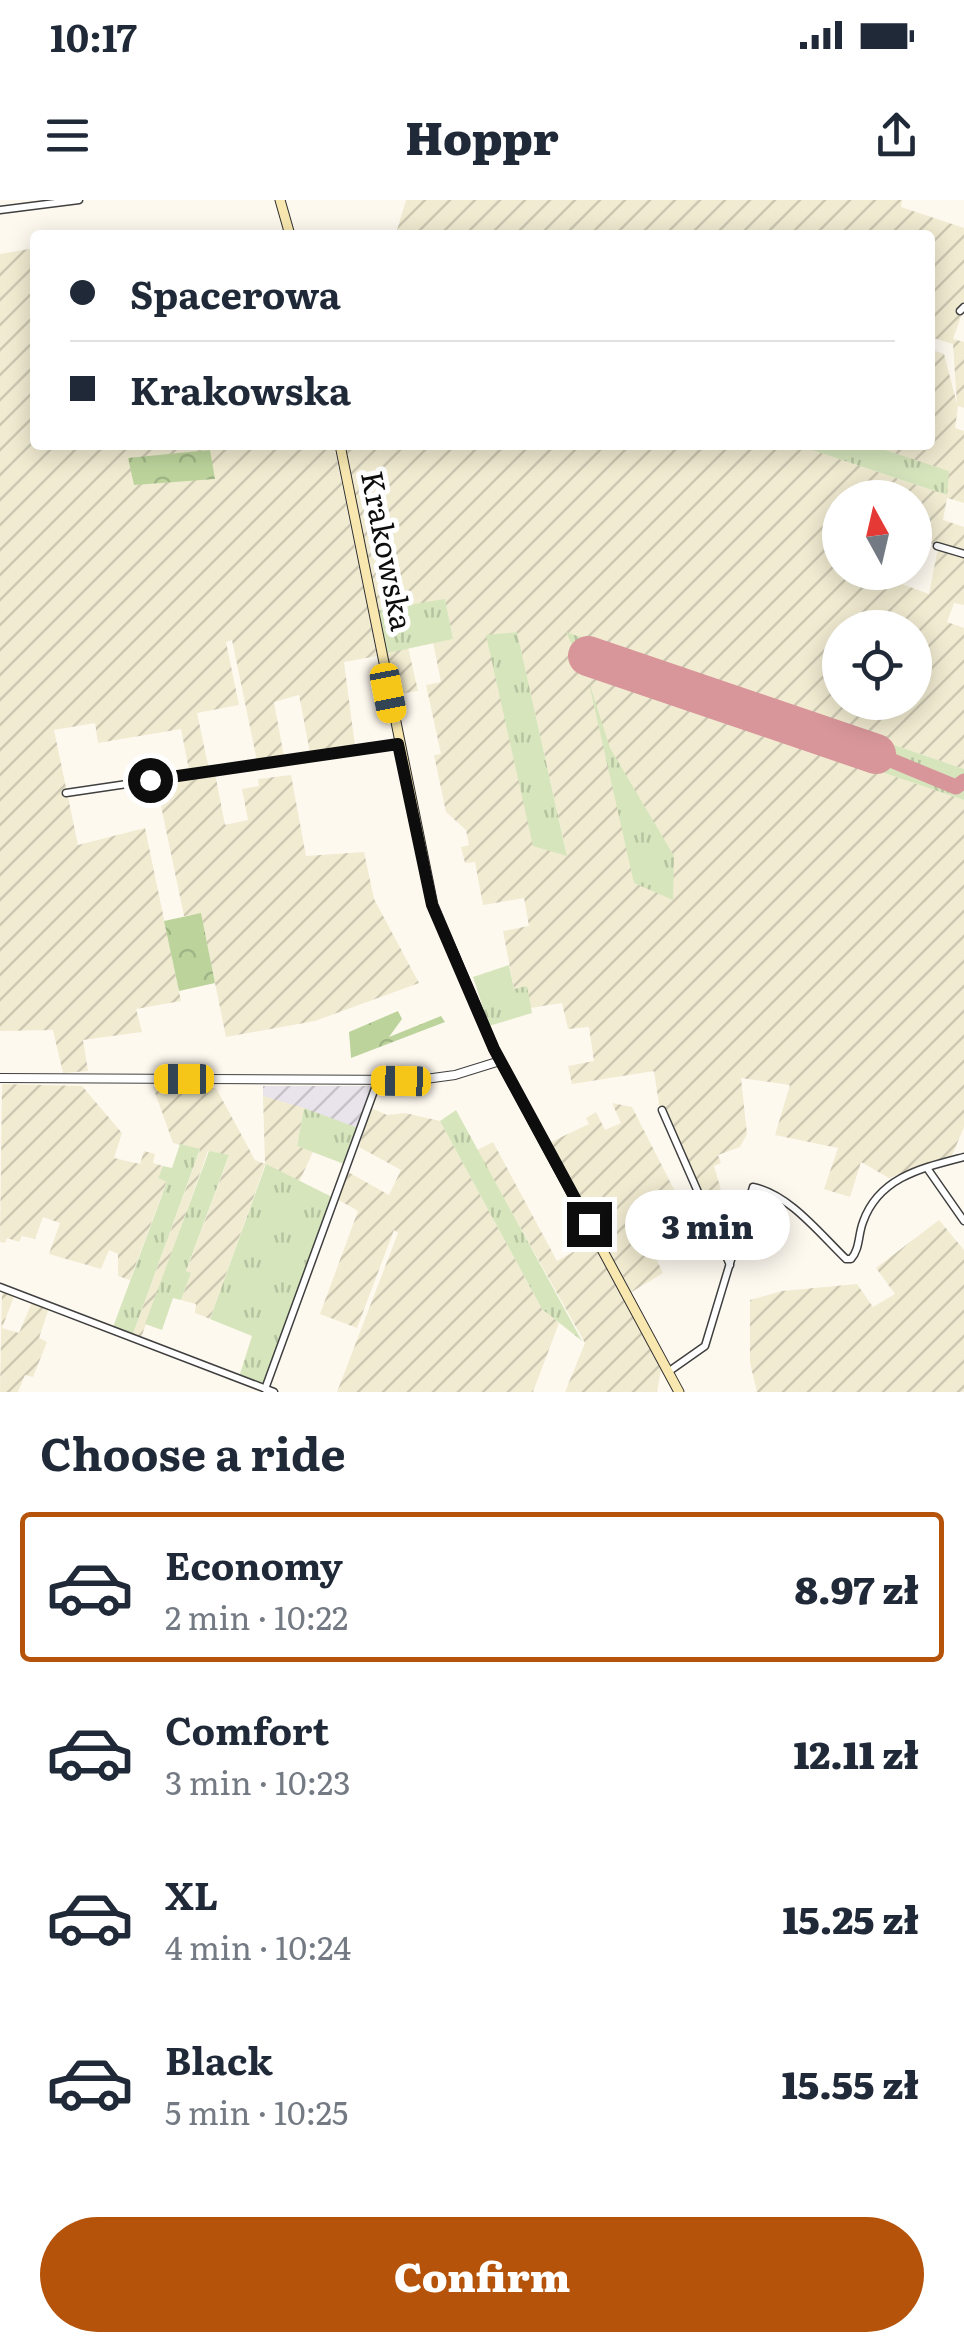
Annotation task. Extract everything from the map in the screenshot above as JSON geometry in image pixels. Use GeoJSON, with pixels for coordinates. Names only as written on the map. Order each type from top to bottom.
{"type":"FeatureCollection","features":[{"type":"Feature","properties":{"kind":"main road"},"geometry":{"type":"LineString","coordinates":[[280,200],[289,230]]}},
{"type":"Feature","properties":{"kind":"main road","name":"Krakowska"},"geometry":{"type":"LineString","coordinates":[[341,450],[432,905],[500,1060],[668,1372]]}},
{"type":"Feature","properties":{"kind":"main road"},"geometry":{"type":"LineString","coordinates":[[668,1372],[679,1392]]}},
{"type":"Feature","properties":{"kind":"street"},"geometry":{"type":"LineString","coordinates":[[0,210],[79,200]]}},
{"type":"Feature","properties":{"kind":"street"},"geometry":{"type":"LineString","coordinates":[[936,546],[964,554]]}},
{"type":"Feature","properties":{"kind":"street"},"geometry":{"type":"LineString","coordinates":[[66,793],[398,744]]}},
{"type":"Feature","properties":{"kind":"street"},"geometry":{"type":"LineString","coordinates":[[0,1078],[438,1078],[500,1060]]}},
{"type":"Feature","properties":{"kind":"street"},"geometry":{"type":"LineString","coordinates":[[0,1287],[270,1390],[378,1080]]}},
{"type":"Feature","properties":{"kind":"street"},"geometry":{"type":"LineString","coordinates":[[662,1110],[729,1263]]}},
{"type":"Feature","properties":{"kind":"street"},"geometry":{"type":"LineString","coordinates":[[668,1372],[704,1349],[753,1188],[772,1193],[846,1259],[854,1258],[863,1222],[882,1190],[892,1181],[964,1157]]}},
{"type":"Feature","properties":{"kind":"street"},"geometry":{"type":"LineString","coordinates":[[927,1168],[964,1221]]}},
{"type":"Feature","properties":{"kind":"shaded area"},"geometry":{"type":"Polygon","coordinates":[[[406,200],[902,200],[901,207],[964,228],[964,308],[953,339],[964,342],[964,408],[958,406],[955,428],[964,431],[964,503],[947,498],[943,520],[964,527],[964,552],[932,544],[932,490],[947,495],[948,471],[885,450],[935,450],[935,351],[944,354],[957,404],[953,344],[935,339],[935,230],[397,230],[406,200]]]}},
{"type":"Feature","properties":{"kind":"shaded area"},"geometry":{"type":"Polygon","coordinates":[[[30,249],[30,450],[335,450],[377,656],[344,662],[355,746],[310,753],[299,695],[274,702],[284,757],[257,761],[232,640],[226,642],[239,705],[197,713],[209,769],[189,770],[181,729],[98,743],[95,723],[54,730],[78,845],[145,828],[181,1001],[136,1009],[142,1032],[83,1040],[88,1071],[63,1073],[53,1030],[0,1031],[0,254],[30,249]]]}},
{"type":"Feature","properties":{"kind":"shaded area"},"geometry":{"type":"Polygon","coordinates":[[[346,450],[812,450],[902,480],[822,480],[822,590],[918,590],[929,594],[938,548],[964,555],[964,605],[954,603],[947,622],[964,628],[964,769],[567,633],[585,671],[964,800],[964,1127],[951,1158],[889,1178],[861,1162],[850,1197],[824,1189],[838,1148],[775,1135],[790,1085],[741,1078],[747,1134],[740,1147],[718,1155],[721,1163],[714,1166],[721,1190],[717,1193],[735,1226],[727,1257],[660,1111],[654,1071],[572,1084],[568,1066],[594,1061],[589,1027],[568,1029],[562,1003],[530,1008],[527,987],[514,989],[503,931],[529,926],[524,898],[483,905],[475,862],[465,863],[461,847],[469,845],[466,830],[446,812],[434,755],[441,754],[426,685],[441,682],[433,642],[453,639],[445,600],[378,610],[346,450]],[[517,633],[487,636],[567,855],[517,633]]]}},
{"type":"Feature","properties":{"kind":"shaded area"},"geometry":{"type":"Polygon","coordinates":[[[408,647],[418,691],[393,695],[383,654],[408,647]]]}},
{"type":"Feature","properties":{"kind":"shaded area"},"geometry":{"type":"Polygon","coordinates":[[[215,773],[225,825],[248,820],[242,789],[259,786],[258,779],[291,775],[306,856],[364,852],[374,899],[419,983],[315,1021],[226,1037],[201,914],[184,916],[156,782],[215,773]]]}},
{"type":"Feature","properties":{"kind":"shaded area"},"geometry":{"type":"Polygon","coordinates":[[[2,1084],[82,1086],[122,1133],[114,1158],[140,1164],[144,1151],[155,1154],[153,1163],[163,1166],[158,1178],[167,1181],[130,1280],[118,1276],[118,1254],[109,1250],[101,1269],[49,1254],[60,1223],[43,1217],[35,1239],[22,1236],[19,1242],[7,1238],[5,1243],[0,1242],[2,1084]]]}},
{"type":"Feature","properties":{"kind":"shaded area"},"geometry":{"type":"Polygon","coordinates":[[[263,1086],[372,1086],[358,1128],[263,1096],[263,1086]]]}},
{"type":"Feature","properties":{"kind":"shaded area"},"geometry":{"type":"Polygon","coordinates":[[[153,1087],[216,1088],[255,1160],[265,1164],[263,1096],[304,1108],[297,1146],[313,1152],[299,1182],[265,1165],[210,1319],[195,1313],[196,1304],[181,1300],[191,1273],[186,1272],[229,1156],[208,1151],[141,1338],[133,1334],[200,1150],[173,1143],[153,1087]]]}},
{"type":"Feature","properties":{"kind":"shaded area"},"geometry":{"type":"Polygon","coordinates":[[[612,1103],[632,1107],[688,1217],[646,1238],[663,1273],[630,1293],[551,1142],[589,1124],[586,1118],[596,1112],[605,1130],[621,1123],[612,1103]]]}},
{"type":"Feature","properties":{"kind":"shaded area"},"geometry":{"type":"Polygon","coordinates":[[[371,1108],[387,1115],[405,1113],[440,1121],[542,1309],[559,1323],[533,1392],[337,1392],[398,1233],[394,1230],[357,1328],[320,1314],[358,1211],[337,1199],[348,1172],[389,1195],[401,1170],[359,1147],[371,1108]]]}},
{"type":"Feature","properties":{"kind":"shaded area"},"geometry":{"type":"Polygon","coordinates":[[[493,1142],[557,1261],[593,1241],[661,1370],[657,1392],[565,1392],[585,1343],[477,1150],[493,1142]]]}},
{"type":"Feature","properties":{"kind":"shaded area"},"geometry":{"type":"Polygon","coordinates":[[[939,1220],[964,1250],[964,1392],[757,1392],[750,1363],[750,1300],[782,1291],[857,1284],[873,1307],[895,1294],[876,1268],[939,1220]]]}},
{"type":"Feature","properties":{"kind":"shaded area"},"geometry":{"type":"Polygon","coordinates":[[[2,1291],[15,1294],[2,1328],[19,1333],[32,1302],[49,1308],[39,1338],[47,1342],[33,1377],[25,1375],[18,1392],[0,1392],[2,1291]]]}},
{"type":"Feature","properties":{"kind":"green space"},"geometry":{"type":"Polygon","coordinates":[[[210,450],[215,479],[134,485],[128,458],[210,450]]]}},
{"type":"Feature","properties":{"kind":"green space"},"geometry":{"type":"Polygon","coordinates":[[[812,450],[885,450],[949,471],[947,495],[932,490],[932,480],[902,480],[812,450]]]}},
{"type":"Feature","properties":{"kind":"green space"},"geometry":{"type":"Polygon","coordinates":[[[445,599],[453,639],[383,654],[378,610],[445,599]]]}},
{"type":"Feature","properties":{"kind":"green space"},"geometry":{"type":"Polygon","coordinates":[[[517,632],[567,856],[533,846],[486,635],[517,632]]]}},
{"type":"Feature","properties":{"kind":"green space"},"geometry":{"type":"Polygon","coordinates":[[[566,632],[964,769],[964,800],[584,671],[566,632]]]}},
{"type":"Feature","properties":{"kind":"green space"},"geometry":{"type":"Polygon","coordinates":[[[588,679],[610,748],[674,856],[673,900],[634,883],[588,679]]]}},
{"type":"Feature","properties":{"kind":"green space"},"geometry":{"type":"Polygon","coordinates":[[[201,913],[215,983],[179,991],[164,921],[201,913]]]}},
{"type":"Feature","properties":{"kind":"green space"},"geometry":{"type":"Polygon","coordinates":[[[509,965],[514,989],[527,986],[532,1013],[489,1026],[473,977],[509,965]]]}},
{"type":"Feature","properties":{"kind":"green space"},"geometry":{"type":"Polygon","coordinates":[[[398,1011],[402,1019],[389,1037],[441,1016],[445,1022],[351,1058],[349,1032],[398,1011]]]}},
{"type":"Feature","properties":{"kind":"green space"},"geometry":{"type":"Polygon","coordinates":[[[304,1108],[358,1128],[344,1164],[297,1146],[304,1108]]]}},
{"type":"Feature","properties":{"kind":"green space"},"geometry":{"type":"Polygon","coordinates":[[[456,1110],[582,1341],[542,1309],[440,1121],[456,1110]]]}},
{"type":"Feature","properties":{"kind":"green space"},"geometry":{"type":"Polygon","coordinates":[[[180,1144],[200,1149],[133,1334],[113,1327],[167,1182],[158,1178],[163,1166],[172,1168],[180,1144]]]}},
{"type":"Feature","properties":{"kind":"green space"},"geometry":{"type":"Polygon","coordinates":[[[209,1151],[229,1155],[186,1271],[191,1273],[181,1300],[173,1298],[162,1330],[145,1324],[209,1151]]]}},
{"type":"Feature","properties":{"kind":"green space"},"geometry":{"type":"Polygon","coordinates":[[[266,1164],[332,1197],[264,1385],[239,1377],[252,1336],[210,1319],[266,1164]]]}},
{"type":"Feature","properties":{"kind":"taxiway"},"geometry":{"type":"LineString","coordinates":[[876,754],[956,787],[964,781]]}},
{"type":"Feature","properties":{"kind":"runway"},"geometry":{"type":"LineString","coordinates":[[588,656],[876,754]]}},
{"type":"Feature","properties":{"kind":"route"},"geometry":{"type":"LineString","coordinates":[[150,780],[398,744],[432,905],[494,1049],[589,1224]]}}]}
